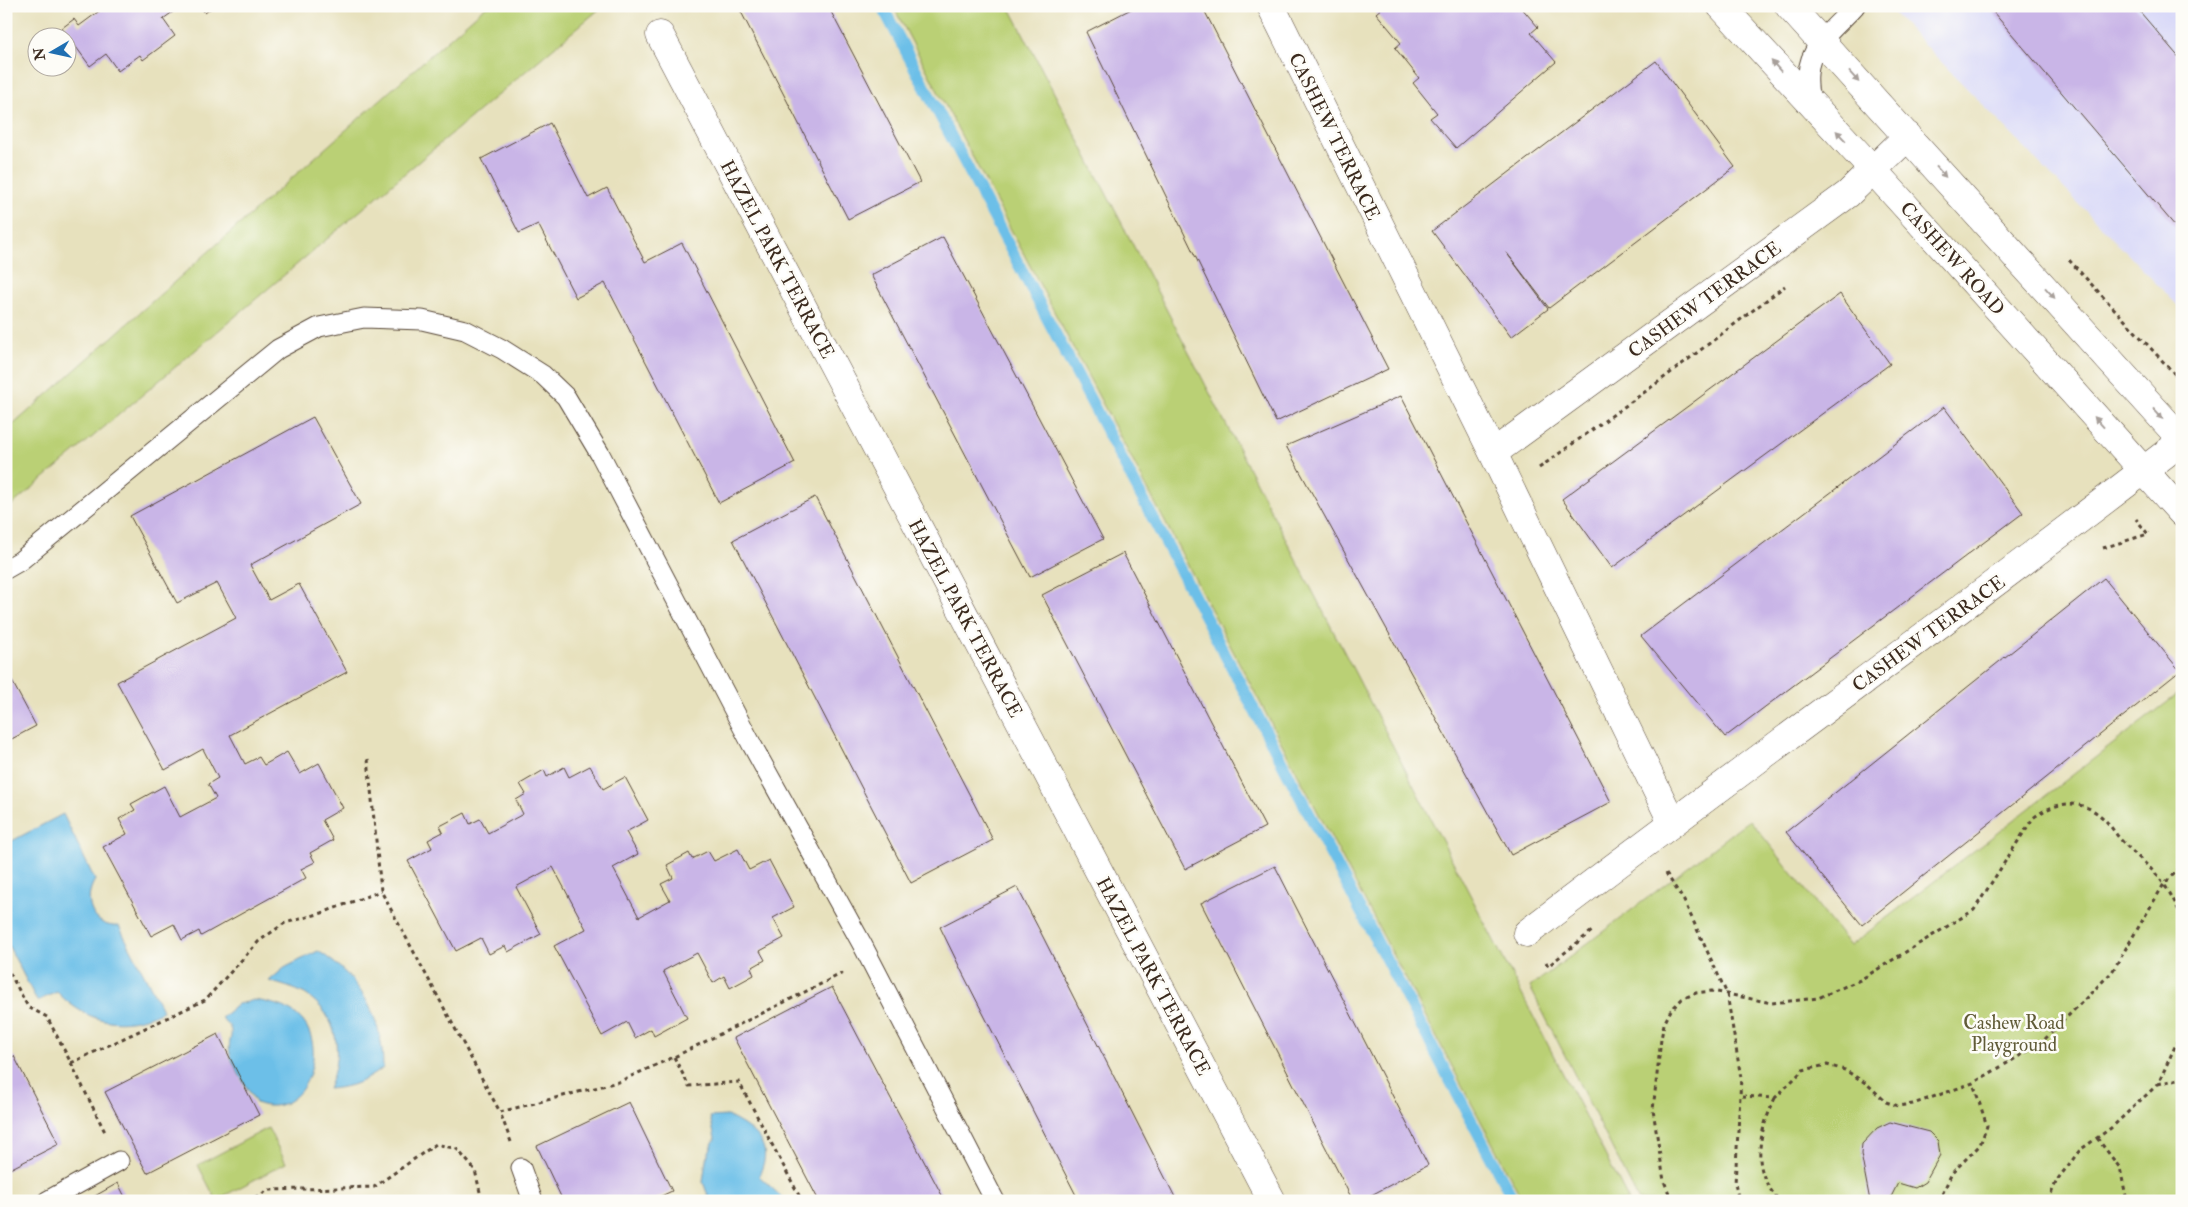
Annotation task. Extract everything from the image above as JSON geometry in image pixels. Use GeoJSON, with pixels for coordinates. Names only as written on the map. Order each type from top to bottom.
{"type":"FeatureCollection","features":[{"type":"Feature","properties":{"kind":"street","name":"CASHEW TERRACE"},"geometry":{"type":"LineString","coordinates":[[1271,6],[1493,453],[1672,822]]}},
{"type":"Feature","properties":{"kind":"street","name":"CASHEW ROAD"},"geometry":{"type":"LineString","coordinates":[[1721,6],[1873,170],[2182,512]]}},
{"type":"Feature","properties":{"kind":"street"},"geometry":{"type":"LineString","coordinates":[[1789,6],[2182,441]]}},
{"type":"Feature","properties":{"kind":"street","name":"HAZEL PARK TERRACE"},"geometry":{"type":"LineString","coordinates":[[660,35],[1272,1201]]}},
{"type":"Feature","properties":{"kind":"street","name":"CASHEW TERRACE"},"geometry":{"type":"LineString","coordinates":[[1493,453],[1848,194],[1908,136]]}},
{"type":"Feature","properties":{"kind":"street","name":"CASHEW TERRACE"},"geometry":{"type":"LineString","coordinates":[[1527,933],[1672,822],[2044,547],[2182,441]]}},
{"type":"Feature","properties":{"kind":"lane"},"geometry":{"type":"LineString","coordinates":[[1809,102],[1808,73],[1811,61],[1821,40],[1855,6]]}},
{"type":"Feature","properties":{"kind":"lane"},"geometry":{"type":"LineString","coordinates":[[6,569],[20,561],[278,348],[319,327],[364,318],[422,320],[465,330],[502,349],[543,375],[566,397],[600,454],[752,745],[862,944],[995,1201]]}},
{"type":"Feature","properties":{"kind":"lane"},"geometry":{"type":"LineString","coordinates":[[47,1201],[119,1161]]}},
{"type":"Feature","properties":{"kind":"lane"},"geometry":{"type":"LineString","coordinates":[[521,1168],[532,1201]]}},
{"type":"Feature","properties":{"kind":"path"},"geometry":{"type":"LineString","coordinates":[[1518,435],[1537,470],[1787,285]]}},
{"type":"Feature","properties":{"kind":"path"},"geometry":{"type":"LineString","coordinates":[[368,759],[381,891],[500,1112],[521,1168]]}},
{"type":"Feature","properties":{"kind":"path"},"geometry":{"type":"LineString","coordinates":[[1672,1201],[1664,1181],[1654,1110],[1664,1024],[1672,1010],[1682,999],[1696,993],[1712,991],[1772,1003],[1818,998],[1860,980],[1974,910],[2033,818],[2046,808],[2062,804],[2079,804],[2094,811],[2107,822],[2116,836],[2164,884],[2182,916]]}},
{"type":"Feature","properties":{"kind":"path"},"geometry":{"type":"LineString","coordinates":[[1644,843],[1684,901],[1727,994],[1741,1078],[1742,1096],[1735,1184],[1739,1201]]}},
{"type":"Feature","properties":{"kind":"path"},"geometry":{"type":"LineString","coordinates":[[1780,1201],[1772,1193],[1761,1169],[1759,1143],[1765,1121],[1775,1098],[1804,1070],[1826,1065],[1845,1070],[1868,1084],[1886,1102],[1898,1106],[1913,1104],[1973,1083],[2040,1044],[2112,972],[2164,884],[2182,866]]}},
{"type":"Feature","properties":{"kind":"path"},"geometry":{"type":"LineString","coordinates":[[71,1063],[205,1000],[259,941],[285,923],[322,913],[381,891]]}},
{"type":"Feature","properties":{"kind":"path"},"geometry":{"type":"LineString","coordinates":[[6,966],[28,1007],[47,1017],[119,1161]]}},
{"type":"Feature","properties":{"kind":"path"},"geometry":{"type":"LineString","coordinates":[[500,1112],[618,1082],[674,1057],[843,972],[847,981]]}},
{"type":"Feature","properties":{"kind":"path"},"geometry":{"type":"LineString","coordinates":[[2048,1201],[2057,1180],[2080,1150],[2111,1128],[2158,1084],[2182,1031]]}},
{"type":"Feature","properties":{"kind":"path"},"geometry":{"type":"LineString","coordinates":[[674,1057],[689,1086],[740,1082],[802,1201]]}},
{"type":"Feature","properties":{"kind":"path"},"geometry":{"type":"LineString","coordinates":[[2158,1084],[2182,1078]]}},
{"type":"Feature","properties":{"kind":"path"},"geometry":{"type":"LineString","coordinates":[[1939,1201],[1952,1173],[1980,1145],[1987,1126],[1973,1083]]}},
{"type":"Feature","properties":{"kind":"path"},"geometry":{"type":"LineString","coordinates":[[1742,1096],[1775,1098]]}},
{"type":"Feature","properties":{"kind":"path"},"geometry":{"type":"LineString","coordinates":[[2097,1138],[2120,1168],[2127,1201]]}},
{"type":"Feature","properties":{"kind":"path"},"geometry":{"type":"LineString","coordinates":[[248,1201],[269,1190],[374,1187],[436,1144],[457,1149],[476,1170],[482,1201]]}},
{"type":"Feature","properties":{"kind":"shaded area"},"geometry":{"type":"Polygon","coordinates":[[[1887,6],[2182,6],[2182,310],[1887,6]]]}},
{"type":"Feature","properties":{"kind":"green space"},"geometry":{"type":"Polygon","coordinates":[[[486,6],[603,6],[6,510],[6,431],[486,6]]]}},
{"type":"Feature","properties":{"kind":"green space"},"geometry":{"type":"Polygon","coordinates":[[[893,6],[1009,6],[1629,1201],[1523,1201],[893,6]]]}},
{"type":"Feature","properties":{"kind":"green space","name":"Cashew Road Playground"},"geometry":{"type":"Polygon","coordinates":[[[2182,691],[2182,1201],[1639,1201],[1530,987],[1750,820],[1850,946],[2182,691]]]}},
{"type":"Feature","properties":{"kind":"green space"},"geometry":{"type":"Polygon","coordinates":[[[268,1128],[286,1163],[216,1200],[198,1165],[268,1128]]]}},
{"type":"Feature","properties":{"kind":"water"},"geometry":{"type":"Polygon","coordinates":[[[63,814],[95,880],[89,896],[92,911],[96,918],[102,922],[119,926],[163,1011],[134,1021],[107,1021],[81,1011],[57,992],[37,1001],[6,941],[6,844],[63,814]]]}},
{"type":"Feature","properties":{"kind":"water"},"geometry":{"type":"Polygon","coordinates":[[[318,951],[346,974],[357,987],[367,1001],[379,1032],[383,1068],[363,1080],[344,1087],[328,1089],[336,1063],[337,1050],[332,1025],[325,1013],[317,1003],[305,994],[269,981],[284,968],[318,951]]]}},
{"type":"Feature","properties":{"kind":"water"},"geometry":{"type":"Polygon","coordinates":[[[254,1000],[275,1004],[294,1013],[306,1025],[312,1041],[313,1059],[309,1076],[301,1090],[289,1101],[274,1106],[256,1103],[232,1059],[229,1048],[230,1028],[221,1018],[238,1004],[254,1000]]]}},
{"type":"Feature","properties":{"kind":"water"},"geometry":{"type":"Polygon","coordinates":[[[727,1116],[741,1123],[759,1139],[765,1153],[764,1163],[759,1176],[786,1201],[710,1201],[703,1182],[706,1159],[715,1138],[710,1117],[727,1116]]]}},
{"type":"Feature","properties":{"kind":"building"},"geometry":{"type":"Polygon","coordinates":[[[106,6],[181,6],[163,19],[175,36],[143,60],[140,55],[118,71],[106,54],[90,66],[78,50],[78,28],[62,28],[74,19],[79,26],[106,6]]]}},
{"type":"Feature","properties":{"kind":"building"},"geometry":{"type":"Polygon","coordinates":[[[200,6],[214,6],[205,13],[200,6]]]}},
{"type":"Feature","properties":{"kind":"building"},"geometry":{"type":"Polygon","coordinates":[[[738,6],[828,6],[920,182],[848,219],[738,6]]]}},
{"type":"Feature","properties":{"kind":"building"},"geometry":{"type":"Polygon","coordinates":[[[1137,6],[1202,6],[1388,369],[1276,422],[1086,32],[1137,6]]]}},
{"type":"Feature","properties":{"kind":"building"},"geometry":{"type":"Polygon","coordinates":[[[1380,6],[1520,6],[1538,27],[1531,33],[1556,62],[1456,148],[1430,118],[1437,113],[1413,83],[1419,78],[1395,48],[1401,43],[1376,13],[1382,8],[1380,6]]]}},
{"type":"Feature","properties":{"kind":"building"},"geometry":{"type":"Polygon","coordinates":[[[1988,6],[2135,6],[2182,61],[2182,234],[1988,6]]]}},
{"type":"Feature","properties":{"kind":"building"},"geometry":{"type":"Polygon","coordinates":[[[1656,61],[1735,167],[1549,308],[1506,252],[1548,309],[1511,337],[1432,231],[1656,61]]]}},
{"type":"Feature","properties":{"kind":"building"},"geometry":{"type":"Polygon","coordinates":[[[550,123],[588,198],[607,188],[645,262],[682,243],[795,463],[719,503],[605,283],[576,298],[538,224],[519,233],[481,159],[550,123]]]}},
{"type":"Feature","properties":{"kind":"building"},"geometry":{"type":"Polygon","coordinates":[[[943,237],[1103,539],[1030,577],[871,275],[943,237]]]}},
{"type":"Feature","properties":{"kind":"building"},"geometry":{"type":"Polygon","coordinates":[[[1840,294],[1890,364],[1612,568],[1562,499],[1840,294]]]}},
{"type":"Feature","properties":{"kind":"building"},"geometry":{"type":"Polygon","coordinates":[[[1401,396],[1611,802],[1511,855],[1286,446],[1401,396]]]}},
{"type":"Feature","properties":{"kind":"building"},"geometry":{"type":"Polygon","coordinates":[[[1944,407],[2023,513],[1725,737],[1641,636],[1944,407]]]}},
{"type":"Feature","properties":{"kind":"building"},"geometry":{"type":"Polygon","coordinates":[[[313,417],[361,504],[250,565],[269,600],[299,584],[347,672],[230,735],[245,764],[259,757],[264,765],[287,752],[300,774],[319,763],[343,808],[322,820],[333,840],[310,853],[315,862],[301,869],[306,878],[201,936],[199,931],[182,940],[174,924],[151,936],[103,847],[127,834],[119,819],[135,810],[131,804],[164,786],[180,817],[216,798],[208,784],[218,778],[203,749],[165,770],[117,682],[236,618],[217,583],[177,603],[130,516],[313,417]]]}},
{"type":"Feature","properties":{"kind":"building"},"geometry":{"type":"Polygon","coordinates":[[[815,497],[993,840],[911,883],[733,540],[815,497]]]}},
{"type":"Feature","properties":{"kind":"building"},"geometry":{"type":"Polygon","coordinates":[[[1123,553],[1265,827],[1185,869],[1042,595],[1123,553]]]}},
{"type":"Feature","properties":{"kind":"building"},"geometry":{"type":"Polygon","coordinates":[[[2104,578],[2180,671],[1862,925],[1786,832],[2104,578]]]}},
{"type":"Feature","properties":{"kind":"building"},"geometry":{"type":"Polygon","coordinates":[[[6,670],[36,726],[6,742],[6,670]]]}},
{"type":"Feature","properties":{"kind":"building"},"geometry":{"type":"Polygon","coordinates":[[[590,766],[603,789],[625,777],[648,820],[626,832],[638,854],[613,868],[639,917],[670,900],[661,884],[673,878],[667,865],[689,853],[692,859],[708,851],[714,861],[738,849],[749,870],[769,860],[794,907],[773,918],[784,938],[760,951],[765,960],[751,968],[754,975],[730,988],[724,976],[713,983],[697,953],[663,971],[687,1018],[654,1036],[651,1029],[635,1038],[627,1022],[602,1036],[554,946],[586,929],[553,867],[516,887],[541,934],[508,952],[505,946],[489,954],[481,938],[456,951],[408,861],[432,848],[428,840],[443,832],[440,826],[465,813],[470,824],[480,819],[488,833],[523,814],[516,800],[526,794],[520,784],[544,770],[547,777],[564,767],[569,777],[590,766]]]}},
{"type":"Feature","properties":{"kind":"building"},"geometry":{"type":"Polygon","coordinates":[[[1275,866],[1428,1165],[1360,1201],[1353,1201],[1201,903],[1275,866]]]}},
{"type":"Feature","properties":{"kind":"building"},"geometry":{"type":"Polygon","coordinates":[[[1017,887],[1177,1201],[1079,1201],[963,974],[940,927],[1017,887]]]}},
{"type":"Feature","properties":{"kind":"building"},"geometry":{"type":"Polygon","coordinates":[[[832,987],[945,1201],[819,1201],[734,1038],[832,987]]]}},
{"type":"Feature","properties":{"kind":"building"},"geometry":{"type":"Polygon","coordinates":[[[218,1034],[259,1115],[147,1173],[105,1092],[218,1034]]]}},
{"type":"Feature","properties":{"kind":"building"},"geometry":{"type":"Polygon","coordinates":[[[14,1056],[59,1144],[6,1171],[6,1060],[14,1056]]]}},
{"type":"Feature","properties":{"kind":"building"},"geometry":{"type":"Polygon","coordinates":[[[629,1102],[672,1191],[657,1198],[658,1201],[563,1201],[537,1146],[629,1102]]]}},
{"type":"Feature","properties":{"kind":"building"},"geometry":{"type":"Polygon","coordinates":[[[1890,1122],[1929,1132],[1938,1141],[1940,1155],[1925,1182],[1915,1188],[1898,1183],[1889,1201],[1870,1201],[1861,1154],[1862,1144],[1877,1128],[1890,1122]]]}},
{"type":"Feature","properties":{"kind":"building"},"geometry":{"type":"Polygon","coordinates":[[[118,1183],[127,1201],[86,1201],[118,1183]]]}},
{"type":"Feature","properties":{"kind":"waterway"},"geometry":{"type":"LineString","coordinates":[[882,6],[1514,1201]]}}]}
